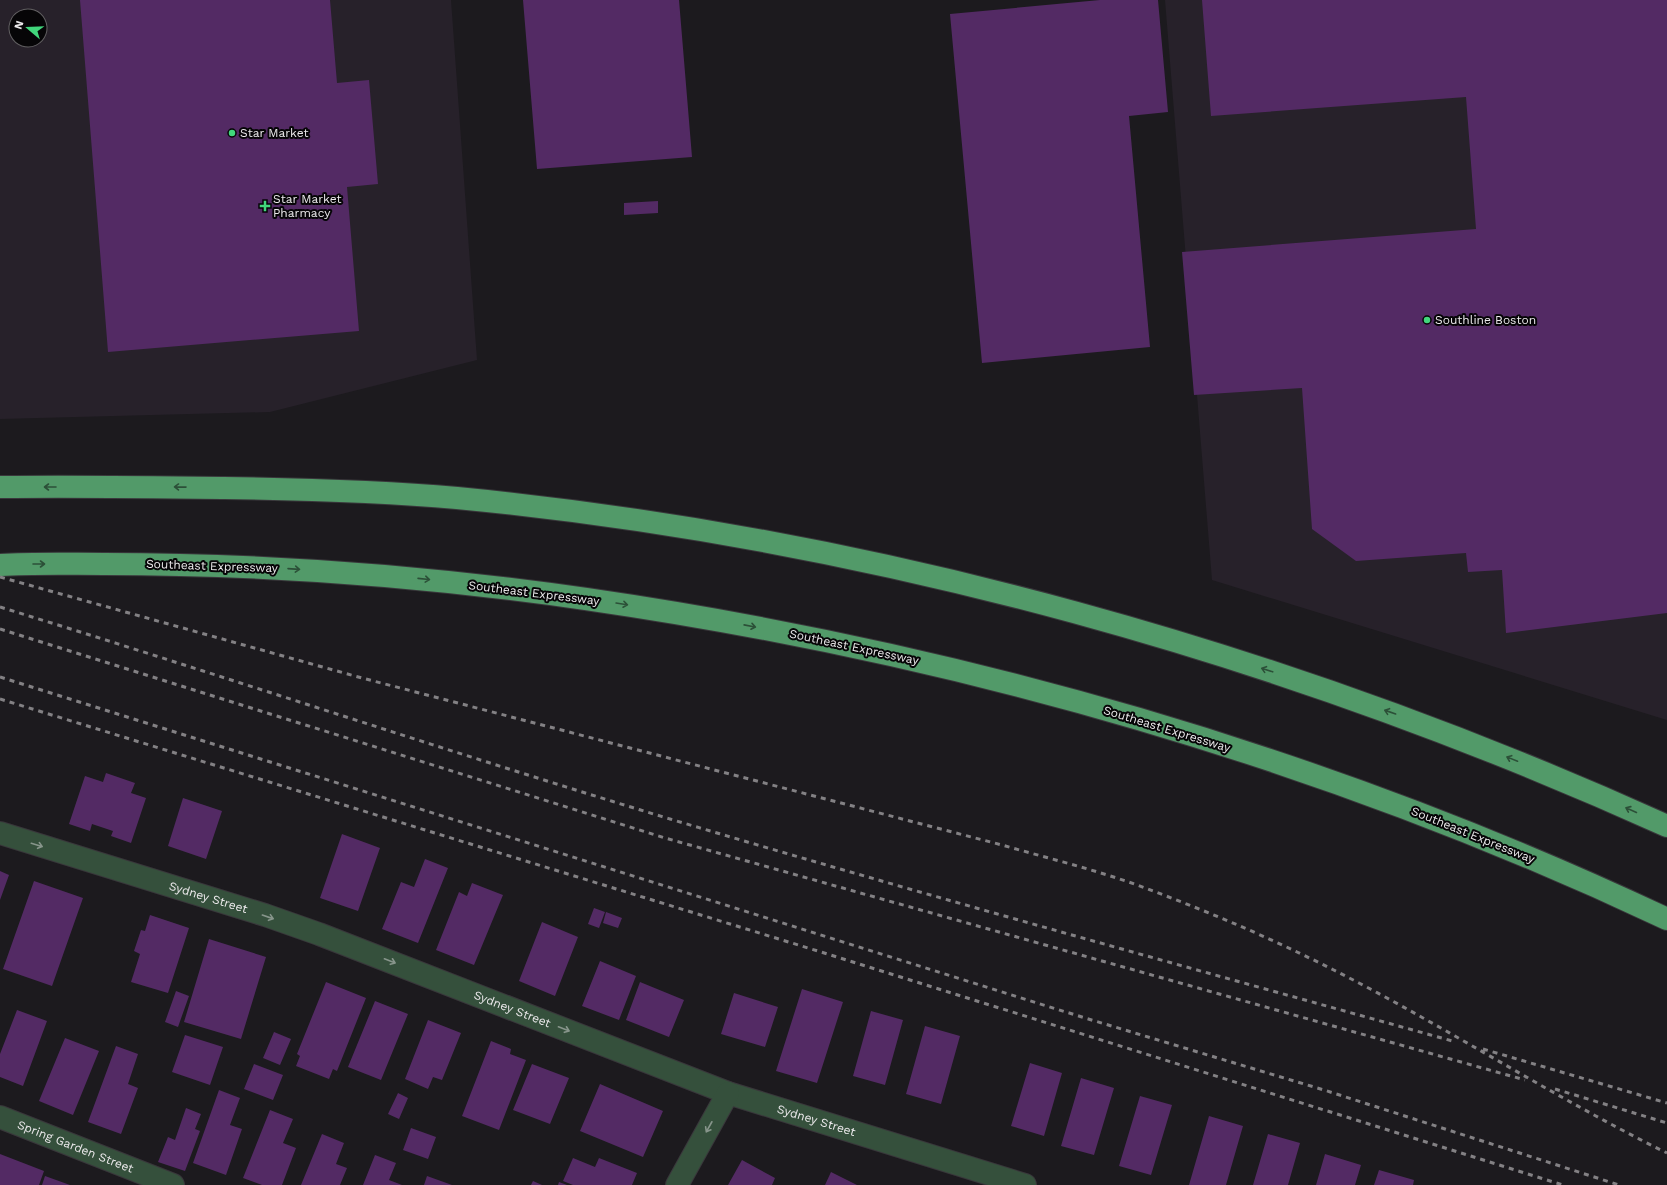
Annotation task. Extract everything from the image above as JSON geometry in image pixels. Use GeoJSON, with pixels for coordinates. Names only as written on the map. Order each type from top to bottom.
{"type":"FeatureCollection","features":[{"type":"Feature","properties":{"kind":"highway"},"geometry":{"type":"LineString","coordinates":[[0,487],[106,486],[396,493],[468,499],[560,510],[742,538],[928,576],[1083,615],[1193,647],[1303,682],[1470,742],[1667,826]]}},
{"type":"Feature","properties":{"kind":"highway","name":"Southeast Expressway"},"geometry":{"type":"LineString","coordinates":[[0,565],[261,566],[383,575],[552,594],[745,625],[846,644],[947,667],[1154,724],[1300,771],[1448,825],[1549,866],[1667,919]]}},
{"type":"Feature","properties":{"kind":"street","name":"Sydney Street"},"geometry":{"type":"LineString","coordinates":[[0,833],[319,934],[728,1093],[1025,1185]]}},
{"type":"Feature","properties":{"kind":"street"},"geometry":{"type":"LineString","coordinates":[[678,1185],[728,1093]]}},
{"type":"Feature","properties":{"kind":"street","name":"Spring Garden Street"},"geometry":{"type":"LineString","coordinates":[[0,1117],[173,1185]]}},
{"type":"Feature","properties":{"kind":"shaded area"},"geometry":{"type":"Polygon","coordinates":[[[0,0],[451,0],[477,360],[270,412],[0,419],[0,0]]]}},
{"type":"Feature","properties":{"kind":"shaded area","name":"Southline Boston"},"geometry":{"type":"Polygon","coordinates":[[[1165,0],[1667,0],[1667,720],[1212,580],[1165,0]]]}},
{"type":"Feature","properties":{"kind":"building","name":"Star Market"},"geometry":{"type":"Polygon","coordinates":[[[80,0],[330,0],[337,83],[369,80],[378,184],[347,187],[359,331],[108,352],[80,0]]]}},
{"type":"Feature","properties":{"kind":"building"},"geometry":{"type":"Polygon","coordinates":[[[523,0],[679,0],[692,157],[537,169],[523,0]]]}},
{"type":"Feature","properties":{"kind":"building"},"geometry":{"type":"Polygon","coordinates":[[[1100,0],[1158,0],[1168,112],[1129,116],[1150,347],[982,363],[950,14],[1100,0]]]}},
{"type":"Feature","properties":{"kind":"building","name":"Southline Boston"},"geometry":{"type":"Polygon","coordinates":[[[1202,0],[1667,0],[1667,613],[1506,633],[1502,570],[1468,572],[1466,553],[1356,561],[1312,529],[1302,388],[1194,395],[1182,252],[1476,229],[1466,97],[1211,116],[1202,0]]]}},
{"type":"Feature","properties":{"kind":"building"},"geometry":{"type":"Polygon","coordinates":[[[658,201],[658,213],[624,215],[624,203],[658,201]]]}},
{"type":"Feature","properties":{"kind":"building"},"geometry":{"type":"Polygon","coordinates":[[[106,773],[135,783],[131,793],[146,798],[131,843],[111,836],[113,831],[92,824],[90,831],[69,824],[85,776],[103,782],[106,773]]]}},
{"type":"Feature","properties":{"kind":"building"},"geometry":{"type":"Polygon","coordinates":[[[183,798],[222,811],[206,859],[168,846],[183,798]]]}},
{"type":"Feature","properties":{"kind":"building"},"geometry":{"type":"Polygon","coordinates":[[[342,834],[380,848],[358,911],[320,898],[342,834]]]}},
{"type":"Feature","properties":{"kind":"building"},"geometry":{"type":"Polygon","coordinates":[[[425,859],[448,868],[418,943],[382,929],[401,882],[414,887],[425,859]]]}},
{"type":"Feature","properties":{"kind":"building"},"geometry":{"type":"Polygon","coordinates":[[[0,871],[9,875],[0,900],[0,871]]]}},
{"type":"Feature","properties":{"kind":"building"},"geometry":{"type":"Polygon","coordinates":[[[34,881],[83,898],[52,986],[3,969],[34,881]]]}},
{"type":"Feature","properties":{"kind":"building"},"geometry":{"type":"Polygon","coordinates":[[[472,883],[503,895],[474,965],[436,950],[459,892],[467,896],[472,883]]]}},
{"type":"Feature","properties":{"kind":"building"},"geometry":{"type":"Polygon","coordinates":[[[594,908],[605,912],[599,928],[588,924],[594,908]]]}},
{"type":"Feature","properties":{"kind":"building"},"geometry":{"type":"Polygon","coordinates":[[[606,912],[622,918],[618,928],[603,923],[606,912]]]}},
{"type":"Feature","properties":{"kind":"building"},"geometry":{"type":"Polygon","coordinates":[[[150,915],[189,928],[168,993],[131,982],[140,954],[134,951],[141,930],[145,931],[150,915]]]}},
{"type":"Feature","properties":{"kind":"building"},"geometry":{"type":"Polygon","coordinates":[[[542,922],[578,937],[555,996],[519,981],[542,922]]]}},
{"type":"Feature","properties":{"kind":"building"},"geometry":{"type":"Polygon","coordinates":[[[209,939],[266,957],[241,1039],[184,1022],[209,939]]]}},
{"type":"Feature","properties":{"kind":"building"},"geometry":{"type":"Polygon","coordinates":[[[600,961],[636,976],[619,1020],[582,1006],[600,961]]]}},
{"type":"Feature","properties":{"kind":"building"},"geometry":{"type":"Polygon","coordinates":[[[326,982],[366,998],[337,1071],[333,1069],[329,1079],[296,1066],[300,1056],[297,1054],[326,982]]]}},
{"type":"Feature","properties":{"kind":"building"},"geometry":{"type":"Polygon","coordinates":[[[640,982],[684,1000],[669,1037],[626,1020],[640,982]]]}},
{"type":"Feature","properties":{"kind":"building"},"geometry":{"type":"Polygon","coordinates":[[[802,989],[843,1002],[817,1083],[776,1071],[802,989]]]}},
{"type":"Feature","properties":{"kind":"building"},"geometry":{"type":"Polygon","coordinates":[[[176,991],[189,996],[178,1027],[165,1022],[176,991]]]}},
{"type":"Feature","properties":{"kind":"building"},"geometry":{"type":"Polygon","coordinates":[[[734,993],[778,1007],[765,1047],[721,1034],[734,993]]]}},
{"type":"Feature","properties":{"kind":"building"},"geometry":{"type":"Polygon","coordinates":[[[375,1001],[408,1014],[381,1080],[348,1067],[375,1001]]]}},
{"type":"Feature","properties":{"kind":"building"},"geometry":{"type":"Polygon","coordinates":[[[17,1010],[47,1021],[23,1086],[0,1077],[0,1054],[17,1010]]]}},
{"type":"Feature","properties":{"kind":"building"},"geometry":{"type":"Polygon","coordinates":[[[871,1011],[903,1020],[885,1085],[853,1076],[871,1011]]]}},
{"type":"Feature","properties":{"kind":"building"},"geometry":{"type":"Polygon","coordinates":[[[428,1020],[461,1033],[442,1080],[433,1077],[428,1089],[405,1079],[428,1020]]]}},
{"type":"Feature","properties":{"kind":"building"},"geometry":{"type":"Polygon","coordinates":[[[925,1026],[960,1036],[941,1104],[906,1094],[925,1026]]]}},
{"type":"Feature","properties":{"kind":"building"},"geometry":{"type":"Polygon","coordinates":[[[274,1032],[291,1039],[280,1065],[263,1058],[274,1032]]]}},
{"type":"Feature","properties":{"kind":"building"},"geometry":{"type":"Polygon","coordinates":[[[185,1035],[223,1047],[210,1085],[172,1072],[185,1035]]]}},
{"type":"Feature","properties":{"kind":"building"},"geometry":{"type":"Polygon","coordinates":[[[65,1038],[99,1051],[73,1115],[39,1101],[65,1038]]]}},
{"type":"Feature","properties":{"kind":"building"},"geometry":{"type":"Polygon","coordinates":[[[491,1041],[511,1049],[510,1054],[526,1060],[499,1130],[462,1116],[491,1041]]]}},
{"type":"Feature","properties":{"kind":"building"},"geometry":{"type":"Polygon","coordinates":[[[116,1046],[138,1054],[128,1084],[138,1088],[121,1134],[88,1122],[116,1046]]]}},
{"type":"Feature","properties":{"kind":"building"},"geometry":{"type":"Polygon","coordinates":[[[1030,1063],[1062,1073],[1044,1136],[1011,1126],[1030,1063]]]}},
{"type":"Feature","properties":{"kind":"building"},"geometry":{"type":"Polygon","coordinates":[[[254,1064],[283,1075],[273,1100],[244,1089],[254,1064]]]}},
{"type":"Feature","properties":{"kind":"building"},"geometry":{"type":"Polygon","coordinates":[[[532,1064],[569,1078],[550,1124],[513,1110],[532,1064]]]}},
{"type":"Feature","properties":{"kind":"building"},"geometry":{"type":"Polygon","coordinates":[[[1081,1078],[1114,1088],[1094,1155],[1061,1146],[1081,1078]]]}},
{"type":"Feature","properties":{"kind":"building"},"geometry":{"type":"Polygon","coordinates":[[[600,1084],[663,1111],[643,1157],[580,1131],[600,1084]]]}},
{"type":"Feature","properties":{"kind":"building"},"geometry":{"type":"Polygon","coordinates":[[[219,1090],[240,1098],[230,1125],[242,1129],[226,1175],[193,1163],[219,1090]]]}},
{"type":"Feature","properties":{"kind":"building"},"geometry":{"type":"Polygon","coordinates":[[[398,1093],[408,1098],[399,1119],[388,1114],[398,1093]]]}},
{"type":"Feature","properties":{"kind":"building"},"geometry":{"type":"Polygon","coordinates":[[[1140,1096],[1172,1105],[1151,1175],[1119,1166],[1140,1096]]]}},
{"type":"Feature","properties":{"kind":"building"},"geometry":{"type":"Polygon","coordinates":[[[186,1108],[201,1114],[195,1129],[200,1131],[185,1171],[158,1162],[168,1137],[175,1140],[186,1108]]]}},
{"type":"Feature","properties":{"kind":"building"},"geometry":{"type":"Polygon","coordinates":[[[270,1110],[293,1119],[283,1143],[296,1148],[282,1185],[262,1185],[243,1178],[270,1110]]]}},
{"type":"Feature","properties":{"kind":"building"},"geometry":{"type":"Polygon","coordinates":[[[1209,1116],[1243,1126],[1226,1185],[1189,1185],[1209,1116]]]}},
{"type":"Feature","properties":{"kind":"building"},"geometry":{"type":"Polygon","coordinates":[[[411,1128],[436,1137],[428,1159],[403,1150],[411,1128]]]}},
{"type":"Feature","properties":{"kind":"building"},"geometry":{"type":"Polygon","coordinates":[[[322,1134],[344,1143],[336,1164],[347,1168],[340,1185],[301,1185],[322,1134]]]}},
{"type":"Feature","properties":{"kind":"building"},"geometry":{"type":"Polygon","coordinates":[[[1268,1134],[1300,1143],[1288,1185],[1253,1185],[1268,1134]]]}},
{"type":"Feature","properties":{"kind":"building"},"geometry":{"type":"Polygon","coordinates":[[[0,1154],[44,1171],[39,1185],[0,1185],[0,1154]]]}},
{"type":"Feature","properties":{"kind":"building"},"geometry":{"type":"Polygon","coordinates":[[[1325,1154],[1361,1165],[1355,1185],[1316,1185],[1325,1154]]]}},
{"type":"Feature","properties":{"kind":"building"},"geometry":{"type":"Polygon","coordinates":[[[375,1155],[396,1163],[389,1180],[402,1185],[363,1185],[375,1155]]]}},
{"type":"Feature","properties":{"kind":"building"},"geometry":{"type":"Polygon","coordinates":[[[573,1158],[595,1167],[599,1158],[637,1173],[632,1185],[573,1185],[563,1181],[573,1158]]]}},
{"type":"Feature","properties":{"kind":"building"},"geometry":{"type":"Polygon","coordinates":[[[742,1160],[775,1178],[772,1185],[728,1185],[742,1160]]]}},
{"type":"Feature","properties":{"kind":"building"},"geometry":{"type":"Polygon","coordinates":[[[1379,1170],[1414,1180],[1413,1185],[1374,1185],[1379,1170]]]}},
{"type":"Feature","properties":{"kind":"building"},"geometry":{"type":"Polygon","coordinates":[[[831,1172],[857,1185],[825,1185],[831,1172]]]}},
{"type":"Feature","properties":{"kind":"building"},"geometry":{"type":"Polygon","coordinates":[[[45,1176],[70,1185],[42,1185],[45,1176]]]}},
{"type":"Feature","properties":{"kind":"building"},"geometry":{"type":"Polygon","coordinates":[[[427,1176],[452,1185],[424,1185],[427,1176]]]}},
{"type":"Feature","properties":{"kind":"building"},"geometry":{"type":"Polygon","coordinates":[[[533,1181],[542,1185],[531,1185],[533,1181]]]}},
{"type":"Feature","properties":{"kind":"building"},"geometry":{"type":"Polygon","coordinates":[[[559,1182],[567,1185],[558,1185],[559,1182]]]}},
{"type":"Feature","properties":{"kind":"railway"},"geometry":{"type":"LineString","coordinates":[[0,577],[362,678],[1002,845],[1120,879],[1238,925],[1344,975],[1574,1104],[1667,1153]]}},
{"type":"Feature","properties":{"kind":"railway"},"geometry":{"type":"LineString","coordinates":[[0,607],[670,819],[964,905],[1456,1042]]}},
{"type":"Feature","properties":{"kind":"railway"},"geometry":{"type":"LineString","coordinates":[[0,629],[665,838],[1525,1080]]}},
{"type":"Feature","properties":{"kind":"railway"},"geometry":{"type":"LineString","coordinates":[[0,677],[1085,1018],[1324,1090],[1619,1185]]}},
{"type":"Feature","properties":{"kind":"railway"},"geometry":{"type":"LineString","coordinates":[[0,699],[821,952],[1563,1185]]}},
{"type":"Feature","properties":{"kind":"railway"},"geometry":{"type":"LineString","coordinates":[[1483,1049],[1667,1103]]}},
{"type":"Feature","properties":{"kind":"railway"},"geometry":{"type":"LineString","coordinates":[[1555,1089],[1667,1123]]}},
{"type":"Feature","properties":{"kind":"place","name":"Star Market"},"geometry":{"type":"Point","coordinates":[232,133]}},
{"type":"Feature","properties":{"kind":"place","name":"Star Market Pharmacy"},"geometry":{"type":"Point","coordinates":[265,206]}},
{"type":"Feature","properties":{"kind":"place","name":"Southline Boston"},"geometry":{"type":"Point","coordinates":[1427,320]}}]}
